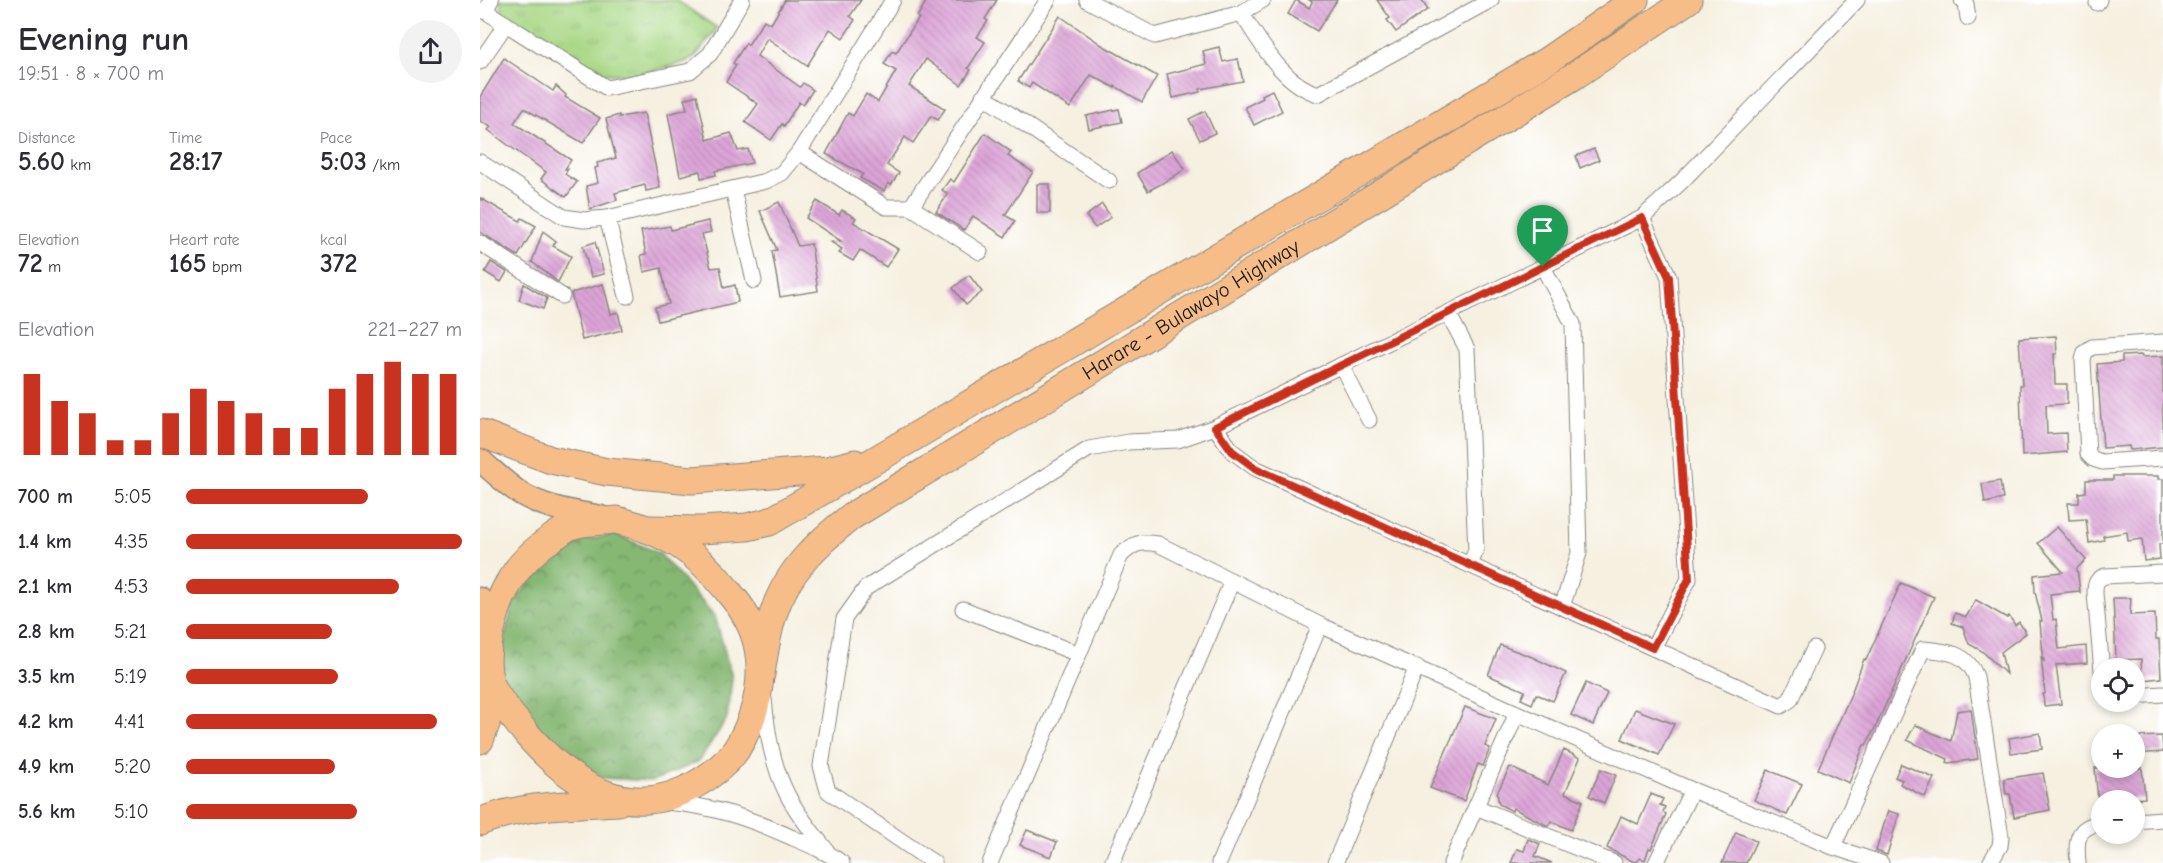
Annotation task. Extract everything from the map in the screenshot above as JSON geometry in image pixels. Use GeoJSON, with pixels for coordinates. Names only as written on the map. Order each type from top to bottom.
{"type":"FeatureCollection","features":[{"type":"Feature","properties":{"kind":"highway","name":"Harare - Bulawayo Highway"},"geometry":{"type":"LineString","coordinates":[[650,529],[739,528],[769,522],[1548,60],[1635,0]]}},
{"type":"Feature","properties":{"kind":"highway","name":"Harare - Bulawayo Highway"},"geometry":{"type":"LineString","coordinates":[[480,822],[558,805],[645,801],[675,795],[709,776],[733,755],[746,733],[757,702],[773,613],[801,561],[820,541],[852,516],[1574,76],[1688,0]]}},
{"type":"Feature","properties":{"kind":"highway"},"geometry":{"type":"LineString","coordinates":[[480,433],[551,460],[607,472],[692,480],[826,470],[882,456]]}},
{"type":"Feature","properties":{"kind":"highway","name":"Harare - Bulawayo Highway"},"geometry":{"type":"LineString","coordinates":[[480,740],[486,724],[491,684],[486,653],[495,613],[503,591],[537,547],[571,526],[616,520],[650,529],[674,541],[694,555],[713,572],[745,614],[759,650],[761,674]]}},
{"type":"Feature","properties":{"kind":"highway","name":"Harare - Bulawayo Highway"},"geometry":{"type":"LineString","coordinates":[[491,684],[513,717],[544,753],[582,783],[622,800],[645,801]]}},
{"type":"Feature","properties":{"kind":"main road"},"geometry":{"type":"LineString","coordinates":[[480,460],[518,492],[534,500],[549,506],[616,520]]}},
{"type":"Feature","properties":{"kind":"main road"},"geometry":{"type":"LineString","coordinates":[[480,599],[486,653]]}},
{"type":"Feature","properties":{"kind":"street"},"geometry":{"type":"LineString","coordinates":[[485,6],[506,24],[602,86],[615,87],[690,70],[710,54],[742,0]]}},
{"type":"Feature","properties":{"kind":"street"},"geometry":{"type":"LineString","coordinates":[[480,162],[564,217],[584,220],[607,218],[766,181],[782,172],[800,152],[893,0]]}},
{"type":"Feature","properties":{"kind":"street"},"geometry":{"type":"LineString","coordinates":[[911,207],[1048,0]]}},
{"type":"Feature","properties":{"kind":"street"},"geometry":{"type":"LineString","coordinates":[[1087,0],[1155,36],[1241,14],[1263,0]]}},
{"type":"Feature","properties":{"kind":"street"},"geometry":{"type":"LineString","coordinates":[[1241,14],[1289,79],[1310,92],[1318,94],[1491,0]]}},
{"type":"Feature","properties":{"kind":"street"},"geometry":{"type":"LineString","coordinates":[[934,863],[828,791],[821,766],[844,619],[866,588],[1089,448],[1128,442],[1178,440],[1215,427],[1642,218],[1680,183],[1857,0]]}},
{"type":"Feature","properties":{"kind":"street"},"geometry":{"type":"LineString","coordinates":[[1962,0],[1966,4],[1968,18]]}},
{"type":"Feature","properties":{"kind":"street"},"geometry":{"type":"LineString","coordinates":[[480,62],[506,24]]}},
{"type":"Feature","properties":{"kind":"street"},"geometry":{"type":"LineString","coordinates":[[983,96],[1109,181]]}},
{"type":"Feature","properties":{"kind":"street"},"geometry":{"type":"LineString","coordinates":[[800,152],[886,207],[911,207],[980,252]]}},
{"type":"Feature","properties":{"kind":"street"},"geometry":{"type":"LineString","coordinates":[[733,189],[754,281]]}},
{"type":"Feature","properties":{"kind":"street"},"geometry":{"type":"LineString","coordinates":[[607,218],[627,296]]}},
{"type":"Feature","properties":{"kind":"street"},"geometry":{"type":"LineString","coordinates":[[1642,218],[1669,277],[1689,579],[1653,648]]}},
{"type":"Feature","properties":{"kind":"street"},"geometry":{"type":"LineString","coordinates":[[480,243],[562,296]]}},
{"type":"Feature","properties":{"kind":"street"},"geometry":{"type":"LineString","coordinates":[[1543,267],[1573,324],[1579,553],[1562,607]]}},
{"type":"Feature","properties":{"kind":"street"},"geometry":{"type":"LineString","coordinates":[[1448,313],[1467,350],[1476,550],[1470,565]]}},
{"type":"Feature","properties":{"kind":"street"},"geometry":{"type":"LineString","coordinates":[[2163,342],[2092,347],[2085,352],[2083,360],[2088,454],[2093,459],[2102,462],[2163,459]]}},
{"type":"Feature","properties":{"kind":"street"},"geometry":{"type":"LineString","coordinates":[[1341,365],[1369,420]]}},
{"type":"Feature","properties":{"kind":"street"},"geometry":{"type":"LineString","coordinates":[[1215,427],[1232,451],[1255,468],[1781,706],[1790,700],[1815,649]]}},
{"type":"Feature","properties":{"kind":"street"},"geometry":{"type":"LineString","coordinates":[[990,863],[1121,555],[1142,541],[1158,544],[1320,625],[1692,790],[1833,847],[1881,863]]}},
{"type":"Feature","properties":{"kind":"street"},"geometry":{"type":"LineString","coordinates":[[2101,658],[2095,593],[2099,578],[2111,575],[2163,573]]}},
{"type":"Feature","properties":{"kind":"street"},"geometry":{"type":"LineString","coordinates":[[1112,863],[1233,581]]}},
{"type":"Feature","properties":{"kind":"street"},"geometry":{"type":"LineString","coordinates":[[963,609],[1078,654]]}},
{"type":"Feature","properties":{"kind":"street"},"geometry":{"type":"LineString","coordinates":[[1219,863],[1320,625]]}},
{"type":"Feature","properties":{"kind":"street"},"geometry":{"type":"LineString","coordinates":[[1833,847],[1923,649],[1952,651],[1967,662],[1976,677],[2001,837],[2000,846],[1990,863]]}},
{"type":"Feature","properties":{"kind":"street"},"geometry":{"type":"LineString","coordinates":[[1335,863],[1417,667]]}},
{"type":"Feature","properties":{"kind":"street"},"geometry":{"type":"LineString","coordinates":[[761,674],[767,729],[776,770],[788,796],[829,854]]}},
{"type":"Feature","properties":{"kind":"street"},"geometry":{"type":"LineString","coordinates":[[2145,695],[2163,694]]}},
{"type":"Feature","properties":{"kind":"street"},"geometry":{"type":"LineString","coordinates":[[1451,863],[1517,713]]}},
{"type":"Feature","properties":{"kind":"street"},"geometry":{"type":"LineString","coordinates":[[1656,863],[1692,790]]}},
{"type":"Feature","properties":{"kind":"street"},"geometry":{"type":"LineString","coordinates":[[645,801],[697,805],[724,811],[768,826],[829,854],[842,863]]}},
{"type":"Feature","properties":{"kind":"street"},"geometry":{"type":"LineString","coordinates":[[1476,807],[1614,863]]}},
{"type":"Feature","properties":{"kind":"street"},"geometry":{"type":"LineString","coordinates":[[2145,820],[2163,819]]}},
{"type":"Feature","properties":{"kind":"street"},"geometry":{"type":"LineString","coordinates":[[2078,863],[2076,843],[2085,828],[2091,826]]}},
{"type":"Feature","properties":{"kind":"green space"},"geometry":{"type":"Polygon","coordinates":[[[500,0],[676,0],[717,28],[694,58],[673,66],[632,75],[598,73],[576,62],[502,13],[500,0]]]}},
{"type":"Feature","properties":{"kind":"green space"},"geometry":{"type":"Polygon","coordinates":[[[615,534],[659,553],[715,616],[732,678],[727,719],[698,762],[653,781],[603,778],[558,754],[522,711],[497,668],[513,602],[545,564],[583,541],[615,534]]]}},
{"type":"Feature","properties":{"kind":"building"},"geometry":{"type":"Polygon","coordinates":[[[785,0],[861,0],[850,16],[855,20],[843,38],[830,29],[807,66],[767,38],[757,56],[800,87],[803,83],[813,90],[803,105],[799,102],[784,126],[782,124],[771,140],[745,122],[758,104],[726,82],[736,65],[733,63],[746,43],[748,45],[764,20],[771,24],[785,0]]]}},
{"type":"Feature","properties":{"kind":"building"},"geometry":{"type":"Polygon","coordinates":[[[927,0],[997,0],[985,19],[988,21],[977,37],[985,42],[968,68],[971,70],[961,85],[926,59],[909,86],[945,109],[938,120],[931,116],[913,143],[905,137],[887,165],[899,173],[891,185],[888,183],[884,191],[860,178],[863,174],[826,154],[848,113],[853,116],[866,94],[878,102],[896,71],[884,64],[892,51],[896,53],[919,18],[917,17],[927,0]]]}},
{"type":"Feature","properties":{"kind":"building"},"geometry":{"type":"Polygon","coordinates":[[[1296,0],[1309,8],[1312,2],[1309,0],[1337,0],[1317,31],[1288,14],[1296,0]]]}},
{"type":"Feature","properties":{"kind":"building"},"geometry":{"type":"Polygon","coordinates":[[[1377,0],[1422,0],[1428,9],[1396,32],[1387,20],[1390,18],[1377,0]]]}},
{"type":"Feature","properties":{"kind":"building"},"geometry":{"type":"Polygon","coordinates":[[[1060,16],[1102,45],[1157,76],[1142,102],[1091,75],[1070,108],[1032,83],[1029,88],[1018,81],[1060,16]]]}},
{"type":"Feature","properties":{"kind":"building"},"geometry":{"type":"Polygon","coordinates":[[[1219,47],[1223,62],[1238,59],[1243,81],[1200,89],[1200,92],[1173,98],[1167,74],[1206,64],[1203,51],[1219,47]]]}},
{"type":"Feature","properties":{"kind":"building"},"geometry":{"type":"Polygon","coordinates":[[[504,58],[553,91],[556,86],[566,95],[565,97],[600,118],[583,143],[524,108],[514,123],[571,160],[565,169],[568,169],[565,174],[577,182],[566,197],[541,179],[546,172],[488,130],[491,127],[480,121],[480,97],[504,58]]]}},
{"type":"Feature","properties":{"kind":"building"},"geometry":{"type":"Polygon","coordinates":[[[1272,90],[1282,111],[1254,125],[1245,107],[1263,98],[1262,95],[1272,90]]]}},
{"type":"Feature","properties":{"kind":"building"},"geometry":{"type":"Polygon","coordinates":[[[697,95],[707,140],[731,133],[738,151],[748,149],[752,163],[715,171],[716,175],[701,178],[700,171],[680,176],[668,114],[687,109],[684,99],[697,95]]]}},
{"type":"Feature","properties":{"kind":"building"},"geometry":{"type":"Polygon","coordinates":[[[1119,109],[1122,122],[1089,129],[1086,116],[1119,109]]]}},
{"type":"Feature","properties":{"kind":"building"},"geometry":{"type":"Polygon","coordinates":[[[1205,111],[1215,133],[1200,140],[1189,119],[1205,111]]]}},
{"type":"Feature","properties":{"kind":"building"},"geometry":{"type":"Polygon","coordinates":[[[644,113],[660,188],[646,191],[645,185],[615,193],[617,200],[590,209],[586,186],[598,183],[595,168],[598,167],[597,163],[616,158],[606,119],[619,115],[619,117],[644,113]]]}},
{"type":"Feature","properties":{"kind":"building"},"geometry":{"type":"Polygon","coordinates":[[[985,133],[1011,152],[1008,156],[1033,172],[1005,215],[1015,221],[1005,237],[973,216],[964,230],[936,212],[948,194],[942,190],[950,179],[954,182],[985,133]]]}},
{"type":"Feature","properties":{"kind":"building"},"geometry":{"type":"Polygon","coordinates":[[[1594,149],[1599,160],[1580,168],[1576,156],[1594,149]]]}},
{"type":"Feature","properties":{"kind":"building"},"geometry":{"type":"Polygon","coordinates":[[[1172,150],[1185,169],[1148,191],[1137,173],[1172,150]]]}},
{"type":"Feature","properties":{"kind":"building"},"geometry":{"type":"Polygon","coordinates":[[[1037,184],[1050,184],[1050,213],[1037,213],[1037,184]]]}},
{"type":"Feature","properties":{"kind":"building"},"geometry":{"type":"Polygon","coordinates":[[[480,198],[520,221],[522,218],[536,226],[518,256],[480,232],[480,198]]]}},
{"type":"Feature","properties":{"kind":"building"},"geometry":{"type":"Polygon","coordinates":[[[817,201],[839,215],[842,210],[856,218],[853,222],[898,249],[886,267],[860,250],[853,261],[839,253],[842,249],[831,242],[841,241],[806,218],[817,201]]]}},
{"type":"Feature","properties":{"kind":"building"},"geometry":{"type":"Polygon","coordinates":[[[779,202],[798,246],[811,244],[818,291],[780,297],[772,251],[777,250],[760,211],[779,202]]]}},
{"type":"Feature","properties":{"kind":"building"},"geometry":{"type":"Polygon","coordinates":[[[1102,204],[1111,217],[1095,228],[1086,216],[1102,204]]]}},
{"type":"Feature","properties":{"kind":"building"},"geometry":{"type":"Polygon","coordinates":[[[708,221],[711,232],[702,234],[711,268],[720,267],[724,288],[735,285],[738,302],[658,321],[655,307],[669,304],[661,268],[644,272],[641,255],[646,254],[641,231],[670,226],[671,230],[708,221]]]}},
{"type":"Feature","properties":{"kind":"building"},"geometry":{"type":"Polygon","coordinates":[[[543,231],[556,241],[553,246],[571,256],[558,282],[532,262],[543,231]]]}},
{"type":"Feature","properties":{"kind":"building"},"geometry":{"type":"Polygon","coordinates":[[[595,242],[604,274],[591,277],[583,246],[595,242]]]}},
{"type":"Feature","properties":{"kind":"building"},"geometry":{"type":"Polygon","coordinates":[[[491,262],[507,272],[501,282],[485,272],[491,262]]]}},
{"type":"Feature","properties":{"kind":"building"},"geometry":{"type":"Polygon","coordinates":[[[969,275],[982,292],[966,305],[953,288],[969,275]]]}},
{"type":"Feature","properties":{"kind":"building"},"geometry":{"type":"Polygon","coordinates":[[[524,284],[547,298],[543,309],[519,300],[524,284]]]}},
{"type":"Feature","properties":{"kind":"building"},"geometry":{"type":"Polygon","coordinates":[[[603,284],[611,314],[618,312],[622,330],[582,340],[571,293],[603,284]]]}},
{"type":"Feature","properties":{"kind":"building"},"geometry":{"type":"Polygon","coordinates":[[[2056,336],[2055,384],[2067,384],[2067,404],[2046,405],[2047,434],[2066,433],[2067,452],[2022,456],[2020,385],[2022,385],[2019,338],[2056,336]]]}},
{"type":"Feature","properties":{"kind":"building"},"geometry":{"type":"Polygon","coordinates":[[[2141,355],[2142,357],[2163,356],[2163,447],[2130,450],[2129,446],[2103,448],[2097,364],[2122,362],[2122,356],[2141,355]]]}},
{"type":"Feature","properties":{"kind":"building"},"geometry":{"type":"Polygon","coordinates":[[[2113,476],[2158,476],[2158,479],[2163,479],[2163,544],[2159,544],[2160,559],[2144,561],[2142,539],[2128,541],[2127,532],[2103,536],[2104,540],[2089,543],[2086,519],[2069,520],[2068,503],[2079,503],[2079,493],[2086,492],[2086,480],[2113,480],[2113,476]]]}},
{"type":"Feature","properties":{"kind":"building"},"geometry":{"type":"Polygon","coordinates":[[[2000,481],[2003,499],[1985,503],[1982,484],[2000,481]]]}},
{"type":"Feature","properties":{"kind":"building"},"geometry":{"type":"Polygon","coordinates":[[[2057,527],[2086,560],[2077,568],[2080,592],[2050,594],[2053,620],[2056,619],[2059,649],[2086,646],[2087,663],[2056,665],[2061,704],[2044,706],[2041,656],[2044,662],[2040,621],[2042,621],[2035,592],[2034,575],[2063,572],[2038,543],[2057,527]]]}},
{"type":"Feature","properties":{"kind":"building"},"geometry":{"type":"Polygon","coordinates":[[[1901,583],[1934,597],[1876,726],[1864,745],[1849,783],[1818,769],[1864,659],[1866,660],[1901,583]]]}},
{"type":"Feature","properties":{"kind":"building"},"geometry":{"type":"Polygon","coordinates":[[[2113,598],[2131,598],[2130,615],[2155,614],[2161,678],[2145,680],[2145,658],[2116,658],[2113,598]]]}},
{"type":"Feature","properties":{"kind":"building"},"geometry":{"type":"Polygon","coordinates":[[[1976,600],[2007,618],[2009,616],[2015,625],[2019,622],[2026,633],[2001,652],[2006,674],[1982,651],[1969,644],[1963,627],[1952,623],[1955,613],[1966,617],[1976,600]]]}},
{"type":"Feature","properties":{"kind":"building"},"geometry":{"type":"Polygon","coordinates":[[[1500,645],[1566,673],[1553,701],[1536,694],[1532,704],[1521,699],[1525,691],[1488,675],[1500,645]]]}},
{"type":"Feature","properties":{"kind":"building"},"geometry":{"type":"Polygon","coordinates":[[[1586,683],[1607,693],[1593,725],[1571,715],[1586,683]]]}},
{"type":"Feature","properties":{"kind":"building"},"geometry":{"type":"Polygon","coordinates":[[[1465,707],[1496,719],[1485,746],[1490,748],[1483,766],[1478,764],[1464,801],[1430,788],[1465,707]]]}},
{"type":"Feature","properties":{"kind":"building"},"geometry":{"type":"Polygon","coordinates":[[[1635,709],[1674,724],[1659,755],[1622,739],[1635,709]]]}},
{"type":"Feature","properties":{"kind":"building"},"geometry":{"type":"Polygon","coordinates":[[[1971,709],[1978,759],[1947,763],[1948,759],[1907,740],[1915,725],[1951,741],[1957,711],[1971,709]]]}},
{"type":"Feature","properties":{"kind":"building"},"geometry":{"type":"Polygon","coordinates":[[[2040,733],[2042,749],[2011,753],[2009,738],[2040,733]]]}},
{"type":"Feature","properties":{"kind":"building"},"geometry":{"type":"Polygon","coordinates":[[[2162,736],[2163,752],[2145,753],[2145,737],[2162,736]]]}},
{"type":"Feature","properties":{"kind":"building"},"geometry":{"type":"Polygon","coordinates":[[[1564,750],[1580,758],[1565,793],[1583,801],[1571,830],[1551,821],[1548,826],[1513,808],[1512,811],[1499,804],[1497,793],[1510,767],[1548,785],[1564,750]]]}},
{"type":"Feature","properties":{"kind":"building"},"geometry":{"type":"Polygon","coordinates":[[[1901,764],[1934,778],[1925,797],[1900,784],[1902,780],[1895,777],[1901,764]]]}},
{"type":"Feature","properties":{"kind":"building"},"geometry":{"type":"Polygon","coordinates":[[[1601,769],[1616,775],[1604,803],[1589,796],[1601,769]]]}},
{"type":"Feature","properties":{"kind":"building"},"geometry":{"type":"Polygon","coordinates":[[[1768,770],[1802,784],[1787,815],[1754,800],[1768,770]]]}},
{"type":"Feature","properties":{"kind":"building"},"geometry":{"type":"Polygon","coordinates":[[[2043,773],[2050,810],[2014,817],[2010,794],[2006,794],[2004,779],[2043,773]]]}},
{"type":"Feature","properties":{"kind":"building"},"geometry":{"type":"Polygon","coordinates":[[[2096,778],[2143,778],[2144,790],[2097,790],[2096,778]]]}},
{"type":"Feature","properties":{"kind":"building"},"geometry":{"type":"Polygon","coordinates":[[[1651,794],[1663,799],[1660,805],[1665,807],[1663,812],[1666,814],[1645,860],[1640,858],[1636,863],[1607,848],[1621,816],[1638,824],[1651,794]]]}},
{"type":"Feature","properties":{"kind":"building"},"geometry":{"type":"Polygon","coordinates":[[[1888,811],[1899,814],[1887,855],[1876,851],[1888,811]]]}},
{"type":"Feature","properties":{"kind":"building"},"geometry":{"type":"Polygon","coordinates":[[[1027,830],[1057,842],[1051,857],[1020,845],[1027,830]]]}},
{"type":"Feature","properties":{"kind":"building"},"geometry":{"type":"Polygon","coordinates":[[[1736,832],[1756,841],[1746,863],[1722,863],[1736,832]]]}},
{"type":"Feature","properties":{"kind":"building"},"geometry":{"type":"Polygon","coordinates":[[[1528,839],[1540,844],[1535,856],[1552,863],[1511,863],[1517,849],[1524,851],[1528,839]]]}},
{"type":"Feature","properties":{"kind":"route"},"geometry":{"type":"LineString","coordinates":[[1642,218],[1669,277],[1689,579],[1653,648],[1255,468],[1232,451],[1215,427],[1543,267],[1642,218]]}}]}
